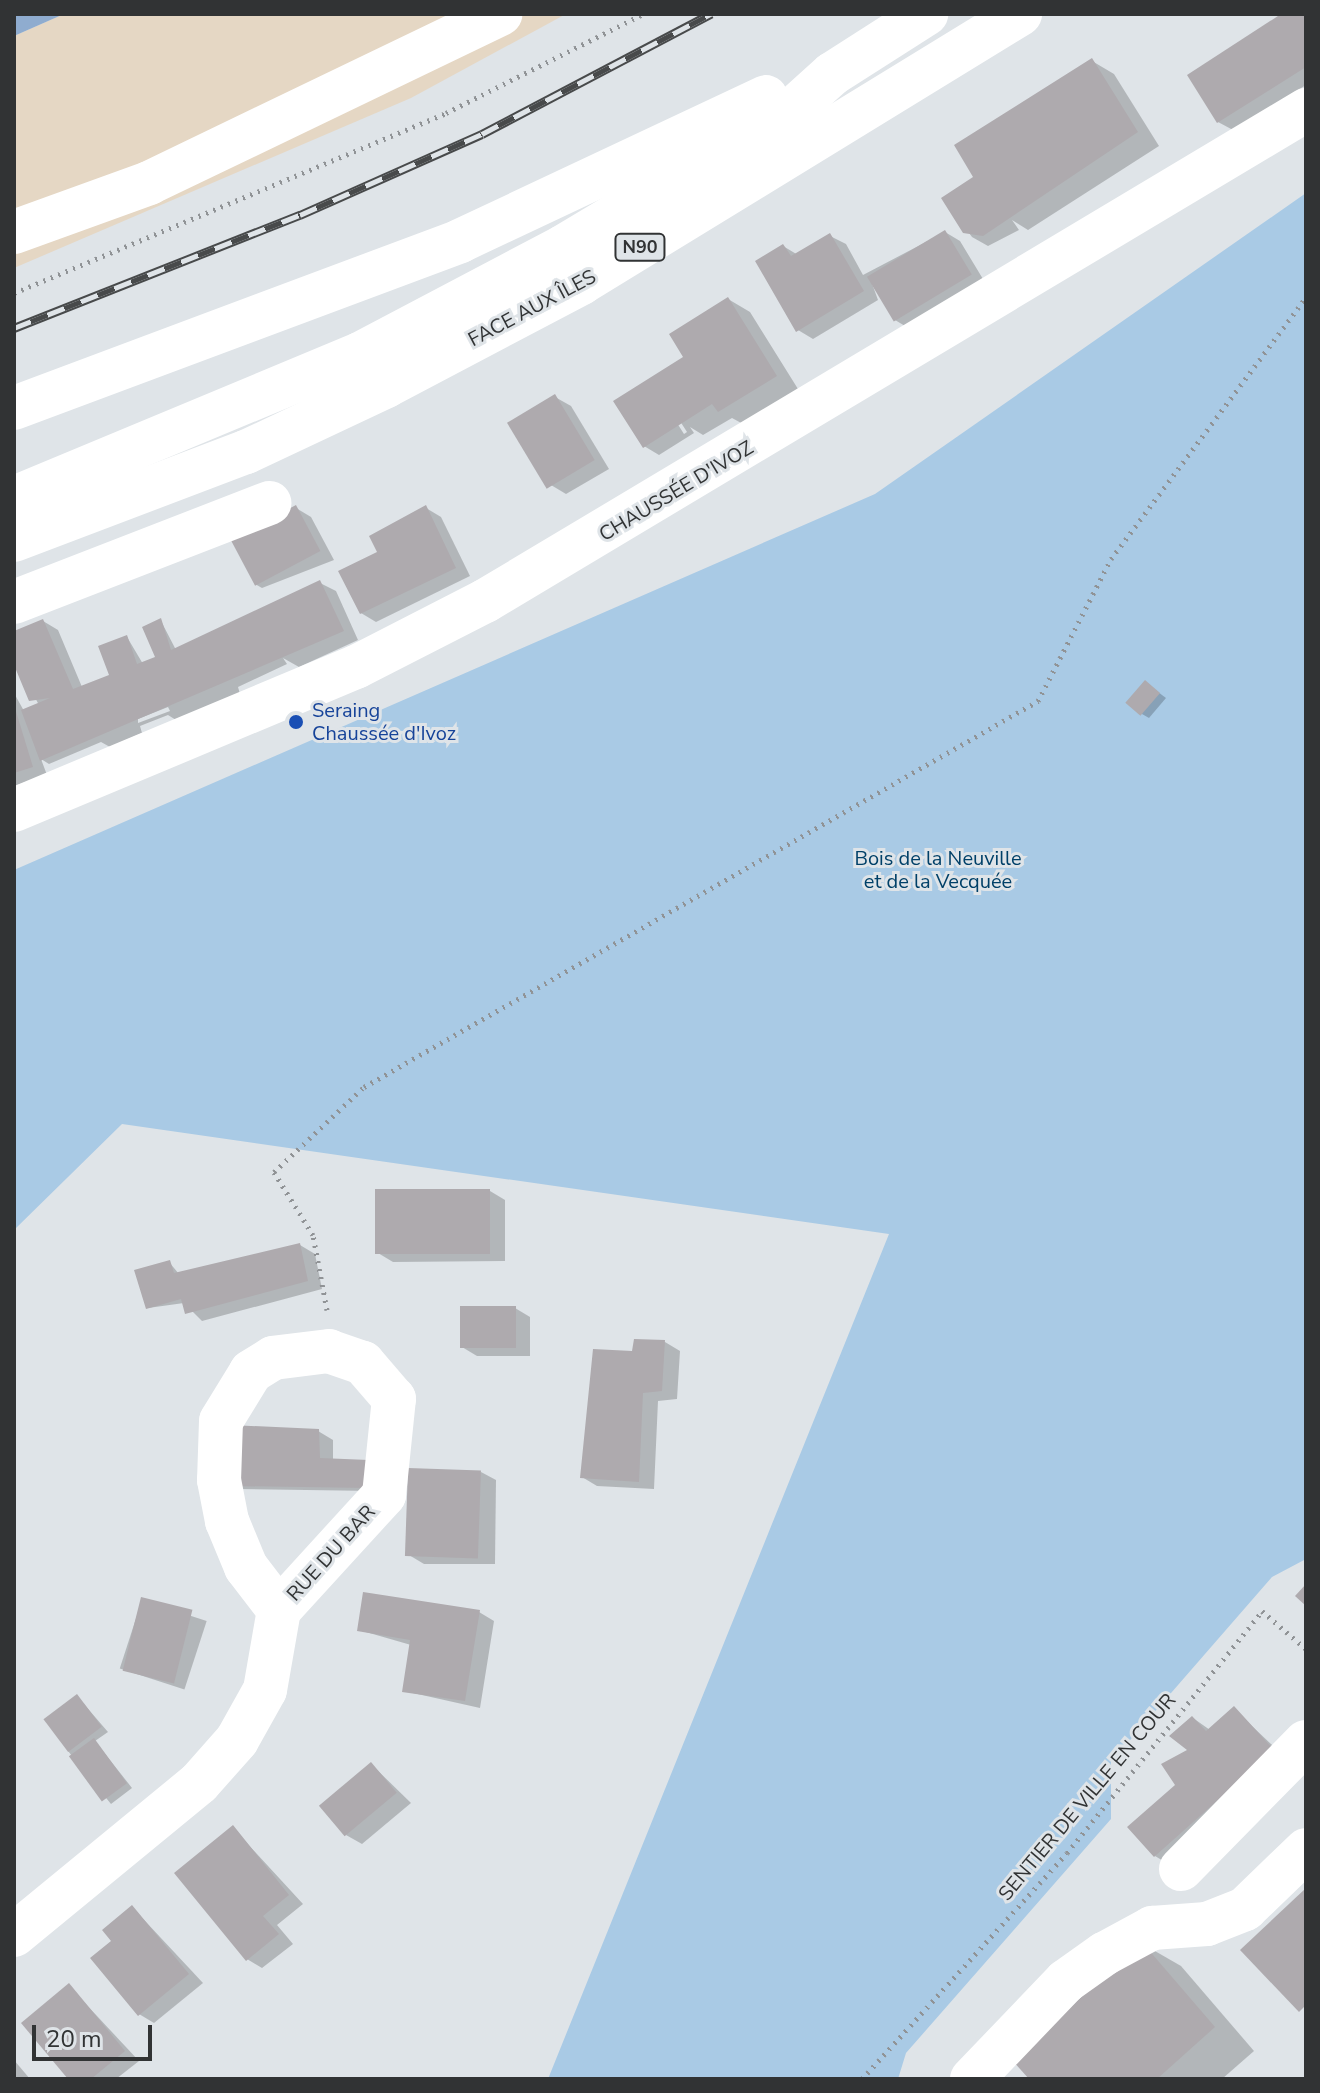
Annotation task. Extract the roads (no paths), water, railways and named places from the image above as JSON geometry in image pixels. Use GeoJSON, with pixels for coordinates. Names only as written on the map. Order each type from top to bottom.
{"type":"FeatureCollection","features":[{"type":"Feature","properties":{"kind":"main road"},"geometry":{"type":"LineString","coordinates":[[14,232],[149,183],[500,14]]}},
{"type":"Feature","properties":{"kind":"main road","name":"FACE AUX ÎLES"},"geometry":{"type":"LineString","coordinates":[[14,498],[181,435],[360,354],[563,247],[792,110],[832,74],[926,14]]}},
{"type":"Feature","properties":{"kind":"main road","name":"FACE AUX ÎLES"},"geometry":{"type":"LineString","coordinates":[[14,540],[246,452],[581,283],[1020,14]]}},
{"type":"Feature","properties":{"kind":"main road"},"geometry":{"type":"LineString","coordinates":[[14,408],[460,241],[774,94],[832,74]]}},
{"type":"Feature","properties":{"kind":"main road","name":"CHAUSSÉE D'IVOZ"},"geometry":{"type":"LineString","coordinates":[[14,810],[342,673],[498,594],[1306,110]]}},
{"type":"Feature","properties":{"kind":"main road"},"geometry":{"type":"LineString","coordinates":[[14,602],[269,503]]}},
{"type":"Feature","properties":{"kind":"main road","name":"RUE DU BAR"},"geometry":{"type":"LineString","coordinates":[[14,1935],[199,1783],[237,1740],[265,1690],[279,1610],[384,1495],[394,1399],[363,1363],[329,1351],[273,1358],[251,1372],[221,1421],[219,1480],[227,1521],[246,1567],[279,1610]]}},
{"type":"Feature","properties":{"kind":"main road"},"geometry":{"type":"LineString","coordinates":[[1181,1869],[1305,1743]]}},
{"type":"Feature","properties":{"kind":"main road"},"geometry":{"type":"LineString","coordinates":[[972,2079],[1066,1981],[1104,1954],[1152,1928],[1207,1924],[1245,1909],[1306,1850]]}},
{"type":"Feature","properties":{"kind":"railway"},"geometry":{"type":"LineString","coordinates":[[14,328],[300,215],[482,134],[711,14]]}},
{"type":"Feature","properties":{"kind":"place","name":"Seraing Chaussée d'Ivoz"},"geometry":{"type":"Point","coordinates":[296,722]}},
{"type":"Feature","properties":{"kind":"park label","name":"Bois de la Neuville et de la Vecquée"},"geometry":{"type":"Point","coordinates":[938,870]}}]}
